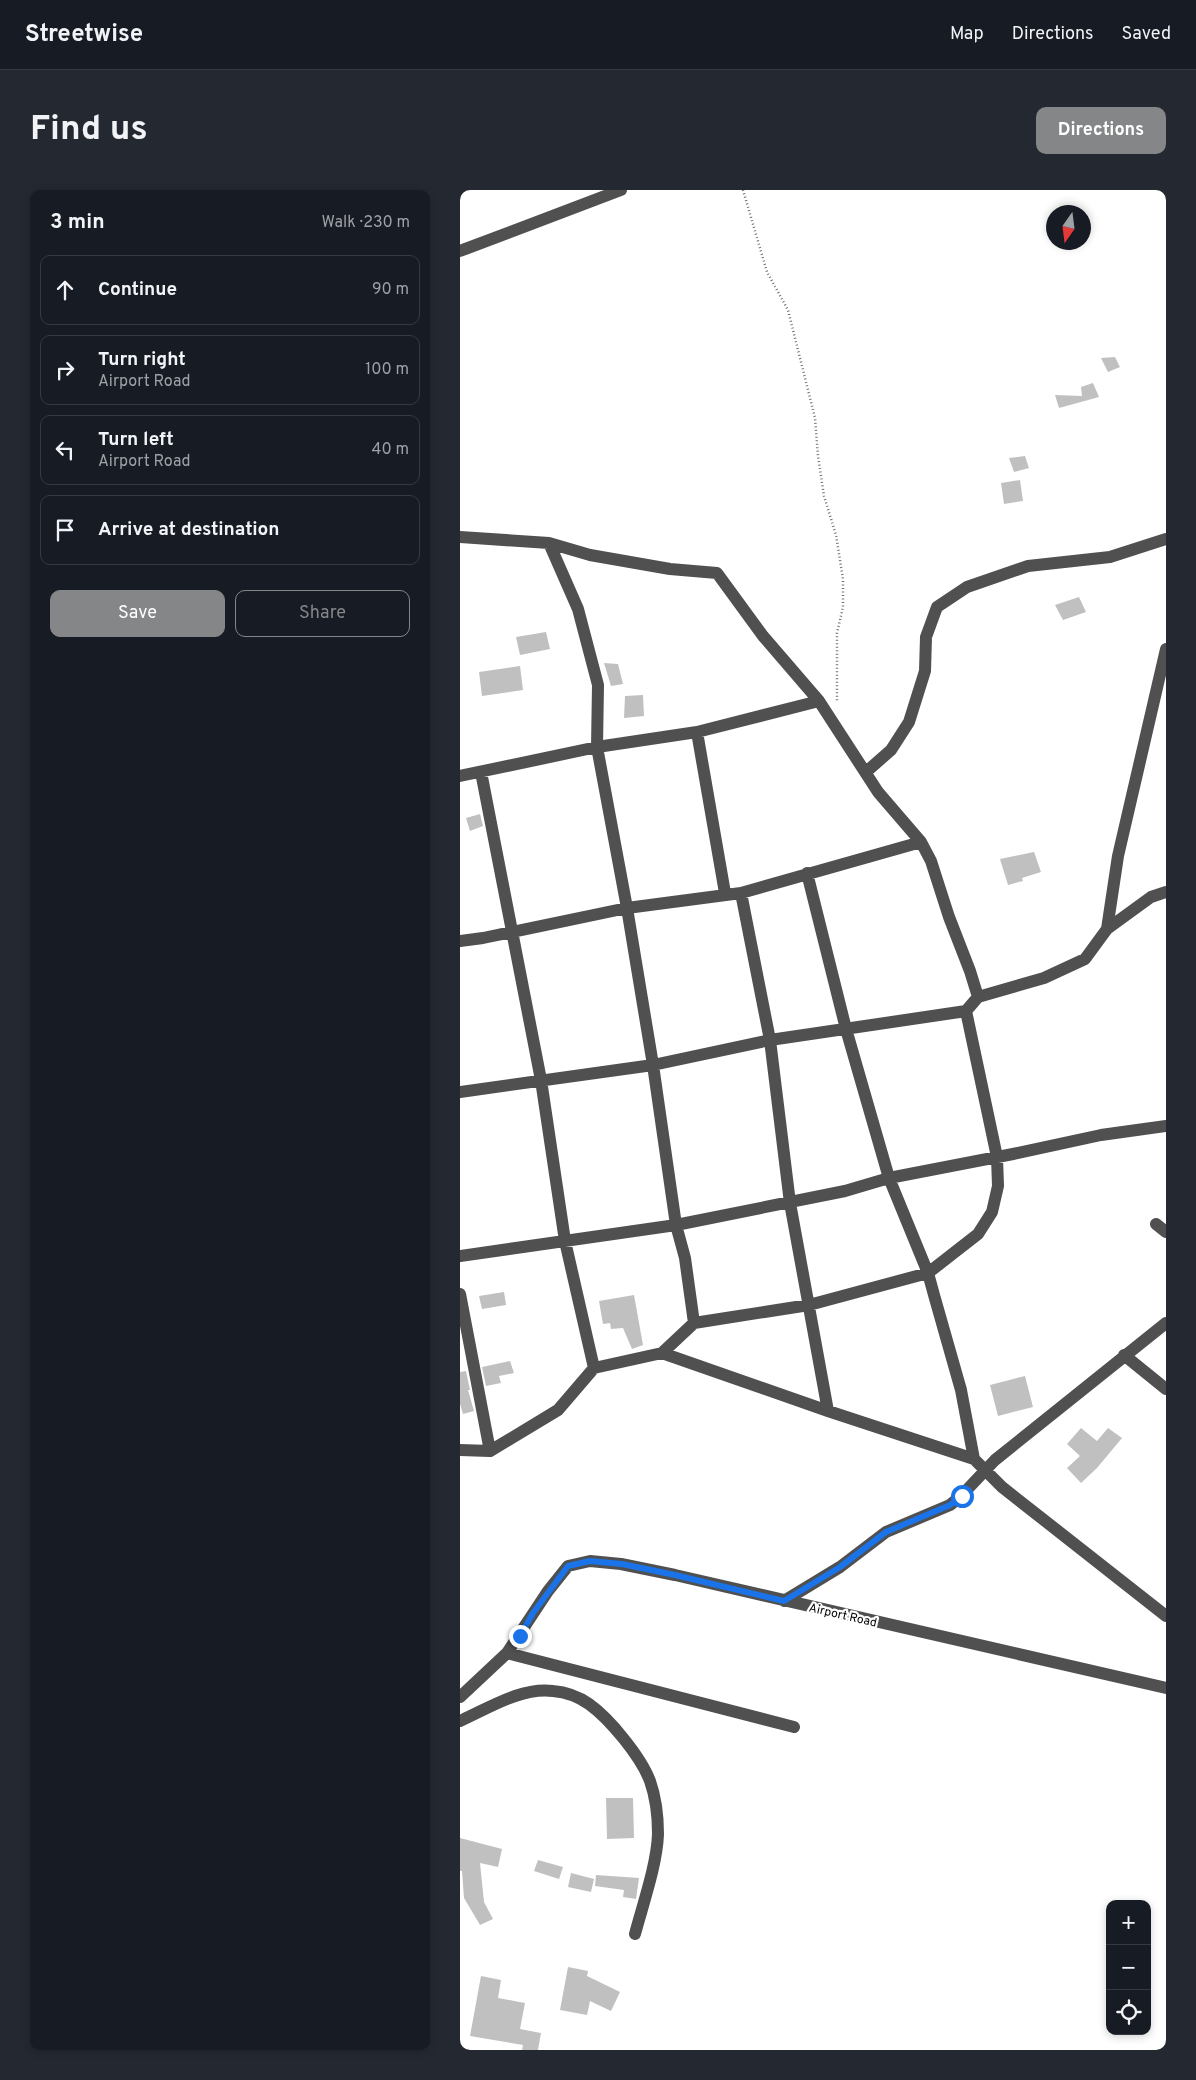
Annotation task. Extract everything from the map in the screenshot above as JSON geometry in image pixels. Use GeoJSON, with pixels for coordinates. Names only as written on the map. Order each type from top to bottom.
{"type":"FeatureCollection","features":[{"type":"Feature","properties":{"kind":"street"},"geometry":{"type":"LineString","coordinates":[[461,249],[621,190]]}},
{"type":"Feature","properties":{"kind":"street"},"geometry":{"type":"LineString","coordinates":[[460,537],[549,543],[590,555],[617,560],[670,569],[717,573],[763,636],[819,701],[878,792],[921,842],[932,861],[949,918],[978,997]]}},
{"type":"Feature","properties":{"kind":"street"},"geometry":{"type":"LineString","coordinates":[[866,772],[891,750],[909,722],[925,671],[926,637],[937,607],[968,587],[1028,566],[1110,557],[1166,540]]}},
{"type":"Feature","properties":{"kind":"street"},"geometry":{"type":"LineString","coordinates":[[549,543],[578,609],[598,685],[598,747],[627,908],[653,1065],[676,1225],[685,1258],[694,1323]]}},
{"type":"Feature","properties":{"kind":"street"},"geometry":{"type":"LineString","coordinates":[[1107,929],[1118,856],[1166,649]]}},
{"type":"Feature","properties":{"kind":"street"},"geometry":{"type":"LineString","coordinates":[[460,776],[598,747],[697,732],[819,701]]}},
{"type":"Feature","properties":{"kind":"street"},"geometry":{"type":"LineString","coordinates":[[697,732],[725,893]]}},
{"type":"Feature","properties":{"kind":"street"},"geometry":{"type":"LineString","coordinates":[[481,772],[541,1080],[565,1241],[594,1368]]}},
{"type":"Feature","properties":{"kind":"street"},"geometry":{"type":"LineString","coordinates":[[460,941],[627,908],[741,892],[921,842]]}},
{"type":"Feature","properties":{"kind":"street"},"geometry":{"type":"LineString","coordinates":[[807,873],[846,1029],[889,1178],[928,1273],[961,1390],[974,1459]]}},
{"type":"Feature","properties":{"kind":"street"},"geometry":{"type":"LineString","coordinates":[[741,892],[770,1040],[790,1203],[828,1411]]}},
{"type":"Feature","properties":{"kind":"street"},"geometry":{"type":"LineString","coordinates":[[460,1092],[653,1065],[770,1040],[966,1011],[978,997],[1044,978],[1085,959],[1107,929],[1151,897],[1166,892]]}},
{"type":"Feature","properties":{"kind":"street"},"geometry":{"type":"LineString","coordinates":[[460,1450],[490,1451],[558,1410],[594,1368],[662,1353],[694,1323],[809,1305],[928,1273],[978,1234],[992,1212],[998,1186],[997,1157],[966,1011]]}},
{"type":"Feature","properties":{"kind":"street"},"geometry":{"type":"LineString","coordinates":[[460,1256],[676,1225],[790,1203],[845,1191],[889,1178],[1101,1135],[1166,1126]]}},
{"type":"Feature","properties":{"kind":"street"},"geometry":{"type":"LineString","coordinates":[[460,1294],[490,1451]]}},
{"type":"Feature","properties":{"kind":"street"},"geometry":{"type":"LineString","coordinates":[[784,1601],[840,1567],[886,1532],[950,1505],[962,1496],[984,1470],[1166,1323]]}},
{"type":"Feature","properties":{"kind":"street"},"geometry":{"type":"LineString","coordinates":[[662,1353],[828,1411],[974,1459],[1002,1487],[1166,1616]]}},
{"type":"Feature","properties":{"kind":"street"},"geometry":{"type":"LineString","coordinates":[[1124,1355],[1166,1389]]}},
{"type":"Feature","properties":{"kind":"street","name":"Airport Road"},"geometry":{"type":"LineString","coordinates":[[460,1697],[507,1654],[548,1591],[568,1566],[590,1561],[622,1564],[675,1575],[1166,1688]]}},
{"type":"Feature","properties":{"kind":"street"},"geometry":{"type":"LineString","coordinates":[[507,1654],[794,1727]]}},
{"type":"Feature","properties":{"kind":"street"},"geometry":{"type":"LineString","coordinates":[[460,1721],[518,1695],[536,1691],[553,1691],[572,1695],[588,1703],[637,1756],[650,1781],[657,1807],[658,1835],[635,1934]]}},
{"type":"Feature","properties":{"kind":"path"},"geometry":{"type":"LineString","coordinates":[[743,190],[767,272],[788,310],[815,418],[824,496],[836,535],[843,579],[843,607],[837,633],[837,729]]}},
{"type":"Feature","properties":{"kind":"building"},"geometry":{"type":"Polygon","coordinates":[[[1115,357],[1120,367],[1108,372],[1101,358],[1115,357]]]}},
{"type":"Feature","properties":{"kind":"building"},"geometry":{"type":"Polygon","coordinates":[[[1093,383],[1099,397],[1059,408],[1055,395],[1082,396],[1081,387],[1093,383]]]}},
{"type":"Feature","properties":{"kind":"building"},"geometry":{"type":"Polygon","coordinates":[[[1025,456],[1029,468],[1014,472],[1009,458],[1025,456]]]}},
{"type":"Feature","properties":{"kind":"building"},"geometry":{"type":"Polygon","coordinates":[[[1020,480],[1023,501],[1004,504],[1001,483],[1020,480]]]}},
{"type":"Feature","properties":{"kind":"building"},"geometry":{"type":"Polygon","coordinates":[[[1079,597],[1086,612],[1063,620],[1055,605],[1079,597]]]}},
{"type":"Feature","properties":{"kind":"building"},"geometry":{"type":"Polygon","coordinates":[[[546,632],[550,649],[520,655],[516,637],[546,632]]]}},
{"type":"Feature","properties":{"kind":"building"},"geometry":{"type":"Polygon","coordinates":[[[604,663],[618,664],[623,684],[611,686],[604,663]]]}},
{"type":"Feature","properties":{"kind":"building"},"geometry":{"type":"Polygon","coordinates":[[[520,666],[523,690],[482,696],[479,672],[520,666]]]}},
{"type":"Feature","properties":{"kind":"building"},"geometry":{"type":"Polygon","coordinates":[[[643,695],[644,716],[624,718],[625,696],[643,695]]]}},
{"type":"Feature","properties":{"kind":"building"},"geometry":{"type":"Polygon","coordinates":[[[480,814],[483,826],[470,831],[466,818],[480,814]]]}},
{"type":"Feature","properties":{"kind":"building"},"geometry":{"type":"Polygon","coordinates":[[[1034,852],[1041,872],[1022,878],[1023,881],[1008,885],[1000,859],[1034,852]]]}},
{"type":"Feature","properties":{"kind":"building"},"geometry":{"type":"Polygon","coordinates":[[[504,1292],[506,1305],[482,1309],[479,1296],[504,1292]]]}},
{"type":"Feature","properties":{"kind":"building"},"geometry":{"type":"Polygon","coordinates":[[[634,1295],[643,1345],[632,1349],[623,1328],[611,1329],[610,1323],[603,1324],[599,1301],[634,1295]]]}},
{"type":"Feature","properties":{"kind":"building"},"geometry":{"type":"Polygon","coordinates":[[[510,1361],[514,1373],[499,1376],[501,1383],[486,1386],[482,1367],[510,1361]]]}},
{"type":"Feature","properties":{"kind":"building"},"geometry":{"type":"Polygon","coordinates":[[[466,1371],[470,1390],[468,1390],[474,1411],[463,1414],[460,1404],[460,1372],[466,1371]]]}},
{"type":"Feature","properties":{"kind":"building"},"geometry":{"type":"Polygon","coordinates":[[[1025,1376],[1033,1407],[998,1416],[990,1385],[1025,1376]]]}},
{"type":"Feature","properties":{"kind":"building"},"geometry":{"type":"Polygon","coordinates":[[[1081,1428],[1097,1441],[1108,1428],[1122,1438],[1097,1468],[1081,1483],[1067,1468],[1080,1456],[1067,1444],[1081,1428]]]}},
{"type":"Feature","properties":{"kind":"building"},"geometry":{"type":"Polygon","coordinates":[[[606,1798],[633,1798],[634,1838],[607,1839],[606,1798]]]}},
{"type":"Feature","properties":{"kind":"building"},"geometry":{"type":"Polygon","coordinates":[[[460,1838],[502,1849],[498,1867],[480,1863],[484,1902],[493,1919],[480,1925],[464,1898],[462,1871],[460,1871],[460,1838]]]}},
{"type":"Feature","properties":{"kind":"building"},"geometry":{"type":"Polygon","coordinates":[[[538,1860],[563,1867],[559,1879],[534,1871],[538,1860]]]}},
{"type":"Feature","properties":{"kind":"building"},"geometry":{"type":"Polygon","coordinates":[[[571,1873],[594,1879],[591,1892],[568,1887],[571,1873]]]}},
{"type":"Feature","properties":{"kind":"building"},"geometry":{"type":"Polygon","coordinates":[[[596,1875],[639,1878],[636,1899],[623,1897],[624,1890],[595,1886],[596,1875]]]}},
{"type":"Feature","properties":{"kind":"building"},"geometry":{"type":"Polygon","coordinates":[[[568,1967],[588,1971],[587,1976],[620,1992],[611,2011],[590,2001],[587,2015],[560,2010],[568,1967]]]}},
{"type":"Feature","properties":{"kind":"building"},"geometry":{"type":"Polygon","coordinates":[[[481,1976],[501,1980],[498,1998],[525,2003],[520,2029],[541,2033],[538,2050],[522,2050],[523,2045],[470,2036],[481,1976]]]}},
{"type":"Feature","properties":{"kind":"route"},"geometry":{"type":"LineString","coordinates":[[520,1636],[548,1591],[568,1566],[590,1561],[622,1564],[784,1601],[840,1567],[886,1532],[950,1505],[962,1496]]}}]}
